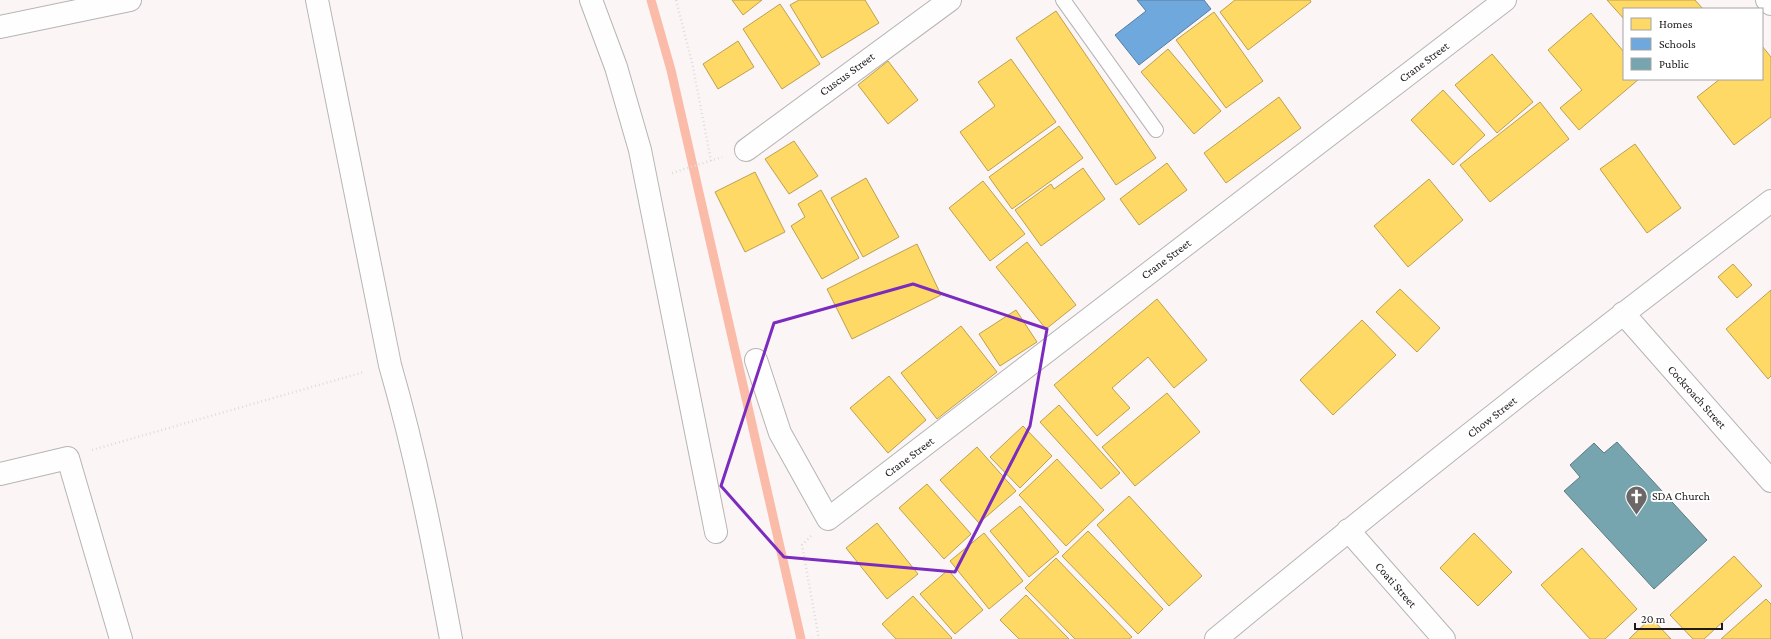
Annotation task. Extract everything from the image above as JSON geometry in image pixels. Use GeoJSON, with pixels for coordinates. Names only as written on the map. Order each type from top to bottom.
{"type":"FeatureCollection","features":[{"type":"Feature","properties":{"kind":"street"},"geometry":{"type":"LineString","coordinates":[[0,27],[130,0]]}},
{"type":"Feature","properties":{"kind":"street"},"geometry":{"type":"LineString","coordinates":[[317,0],[390,365],[407,423],[437,560],[451,639]]}},
{"type":"Feature","properties":{"kind":"street"},"geometry":{"type":"LineString","coordinates":[[591,0],[616,67],[640,150],[716,532]]}},
{"type":"Feature","properties":{"kind":"street","name":"Cuscus Street"},"geometry":{"type":"LineString","coordinates":[[746,150],[950,0]]}},
{"type":"Feature","properties":{"kind":"street","name":"Crane Street"},"geometry":{"type":"LineString","coordinates":[[828,519],[1505,0]]}},
{"type":"Feature","properties":{"kind":"street"},"geometry":{"type":"LineString","coordinates":[[1767,0],[1771,4]]}},
{"type":"Feature","properties":{"kind":"street","name":"Chow Street"},"geometry":{"type":"LineString","coordinates":[[1216,639],[1348,530],[1623,313],[1771,200]]}},
{"type":"Feature","properties":{"kind":"street","name":"Cockroach Street"},"geometry":{"type":"LineString","coordinates":[[1623,313],[1771,481]]}},
{"type":"Feature","properties":{"kind":"street"},"geometry":{"type":"LineString","coordinates":[[756,360],[780,433],[828,519]]}},
{"type":"Feature","properties":{"kind":"street"},"geometry":{"type":"LineString","coordinates":[[0,474],[68,458],[121,639]]}},
{"type":"Feature","properties":{"kind":"street","name":"Coati Street"},"geometry":{"type":"LineString","coordinates":[[1348,530],[1444,639]]}},
{"type":"Feature","properties":{"kind":"lane"},"geometry":{"type":"LineString","coordinates":[[1063,0],[1156,130]]}},
{"type":"Feature","properties":{"kind":"path"},"geometry":{"type":"LineString","coordinates":[[673,172],[711,161],[693,67],[676,0]]}},
{"type":"Feature","properties":{"kind":"path"},"geometry":{"type":"LineString","coordinates":[[68,458],[306,387],[390,365]]}},
{"type":"Feature","properties":{"kind":"path"},"geometry":{"type":"LineString","coordinates":[[818,639],[802,545],[828,519]]}},
{"type":"Feature","properties":{"kind":"highlighted area"},"geometry":{"type":"Polygon","coordinates":[[[913,284],[1047,329],[1030,426],[955,572],[784,557],[721,486],[774,323],[913,284]]]}},
{"type":"Feature","properties":{"kind":"building: Homes"},"geometry":{"type":"Polygon","coordinates":[[[732,0],[762,0],[743,15],[732,0]]]}},
{"type":"Feature","properties":{"kind":"building: Homes"},"geometry":{"type":"Polygon","coordinates":[[[799,0],[865,0],[879,23],[822,58],[790,5],[799,0]]]}},
{"type":"Feature","properties":{"kind":"building: Homes"},"geometry":{"type":"Polygon","coordinates":[[[1235,0],[1310,0],[1311,2],[1248,50],[1220,12],[1235,0]]]}},
{"type":"Feature","properties":{"kind":"building: Homes"},"geometry":{"type":"Polygon","coordinates":[[[1607,0],[1695,0],[1702,8],[1623,8],[1623,18],[1607,0]]]}},
{"type":"Feature","properties":{"kind":"building: Homes"},"geometry":{"type":"Polygon","coordinates":[[[780,4],[820,64],[782,89],[743,29],[780,4]]]}},
{"type":"Feature","properties":{"kind":"building: Homes"},"geometry":{"type":"Polygon","coordinates":[[[1056,11],[1156,158],[1116,185],[1016,38],[1056,11]]]}},
{"type":"Feature","properties":{"kind":"building: Homes"},"geometry":{"type":"Polygon","coordinates":[[[1214,12],[1263,81],[1226,108],[1176,40],[1214,12]]]}},
{"type":"Feature","properties":{"kind":"building: Homes"},"geometry":{"type":"Polygon","coordinates":[[[1591,13],[1623,51],[1623,80],[1638,80],[1579,130],[1560,108],[1582,90],[1548,50],[1591,13]]]}},
{"type":"Feature","properties":{"kind":"building: Homes"},"geometry":{"type":"Polygon","coordinates":[[[738,41],[754,67],[718,89],[703,64],[738,41]]]}},
{"type":"Feature","properties":{"kind":"building: Homes"},"geometry":{"type":"Polygon","coordinates":[[[1763,47],[1771,57],[1771,117],[1734,145],[1697,97],[1719,80],[1763,80],[1763,47]]]}},
{"type":"Feature","properties":{"kind":"building: Homes"},"geometry":{"type":"Polygon","coordinates":[[[1168,49],[1221,111],[1194,134],[1141,72],[1168,49]]]}},
{"type":"Feature","properties":{"kind":"building: Homes"},"geometry":{"type":"Polygon","coordinates":[[[1492,54],[1533,102],[1497,133],[1455,85],[1492,54]]]}},
{"type":"Feature","properties":{"kind":"building: Homes"},"geometry":{"type":"Polygon","coordinates":[[[1011,59],[1056,122],[988,171],[960,132],[995,106],[978,82],[1011,59]]]}},
{"type":"Feature","properties":{"kind":"building: Homes"},"geometry":{"type":"Polygon","coordinates":[[[888,61],[918,100],[888,124],[858,85],[888,61]]]}},
{"type":"Feature","properties":{"kind":"building: Homes"},"geometry":{"type":"Polygon","coordinates":[[[1443,90],[1485,135],[1453,165],[1411,120],[1443,90]]]}},
{"type":"Feature","properties":{"kind":"building: Homes"},"geometry":{"type":"Polygon","coordinates":[[[1279,97],[1301,128],[1226,183],[1204,153],[1279,97]]]}},
{"type":"Feature","properties":{"kind":"building: Homes"},"geometry":{"type":"Polygon","coordinates":[[[1540,102],[1569,139],[1490,202],[1460,165],[1540,102]]]}},
{"type":"Feature","properties":{"kind":"building: Homes"},"geometry":{"type":"Polygon","coordinates":[[[1059,126],[1083,158],[1012,209],[989,177],[1059,126]]]}},
{"type":"Feature","properties":{"kind":"building: Homes"},"geometry":{"type":"Polygon","coordinates":[[[794,141],[818,176],[789,194],[765,159],[794,141]]]}},
{"type":"Feature","properties":{"kind":"building: Homes"},"geometry":{"type":"Polygon","coordinates":[[[1635,144],[1681,208],[1647,233],[1600,169],[1635,144]]]}},
{"type":"Feature","properties":{"kind":"building: Homes"},"geometry":{"type":"Polygon","coordinates":[[[1167,163],[1187,190],[1139,225],[1120,199],[1167,163]]]}},
{"type":"Feature","properties":{"kind":"building: Homes"},"geometry":{"type":"Polygon","coordinates":[[[1083,168],[1105,199],[1041,246],[1015,210],[1051,184],[1054,189],[1083,168]]]}},
{"type":"Feature","properties":{"kind":"building: Homes"},"geometry":{"type":"Polygon","coordinates":[[[755,172],[785,232],[745,252],[715,192],[755,172]]]}},
{"type":"Feature","properties":{"kind":"building: Homes"},"geometry":{"type":"Polygon","coordinates":[[[866,178],[899,237],[863,257],[831,198],[866,178]]]}},
{"type":"Feature","properties":{"kind":"building: Homes"},"geometry":{"type":"Polygon","coordinates":[[[1429,179],[1463,220],[1408,267],[1374,226],[1429,179]]]}},
{"type":"Feature","properties":{"kind":"building: Homes"},"geometry":{"type":"Polygon","coordinates":[[[983,181],[1025,234],[990,261],[949,208],[983,181]]]}},
{"type":"Feature","properties":{"kind":"building: Homes"},"geometry":{"type":"Polygon","coordinates":[[[821,190],[859,258],[822,279],[791,226],[805,217],[798,204],[821,190]]]}},
{"type":"Feature","properties":{"kind":"building: Homes"},"geometry":{"type":"Polygon","coordinates":[[[1027,242],[1076,305],[1046,329],[996,267],[1027,242]]]}},
{"type":"Feature","properties":{"kind":"building: Homes"},"geometry":{"type":"Polygon","coordinates":[[[917,244],[941,295],[852,339],[827,289],[917,244]]]}},
{"type":"Feature","properties":{"kind":"building: Homes"},"geometry":{"type":"Polygon","coordinates":[[[1733,264],[1752,285],[1737,298],[1718,277],[1733,264]]]}},
{"type":"Feature","properties":{"kind":"building: Homes"},"geometry":{"type":"Polygon","coordinates":[[[1400,289],[1440,328],[1417,352],[1376,312],[1400,289]]]}},
{"type":"Feature","properties":{"kind":"building: Homes"},"geometry":{"type":"Polygon","coordinates":[[[1771,290],[1771,376],[1768,379],[1726,329],[1771,290]]]}},
{"type":"Feature","properties":{"kind":"building: Homes"},"geometry":{"type":"Polygon","coordinates":[[[1157,299],[1207,360],[1174,388],[1148,357],[1112,388],[1130,408],[1097,436],[1054,385],[1157,299]]]}},
{"type":"Feature","properties":{"kind":"building: Homes"},"geometry":{"type":"Polygon","coordinates":[[[1016,310],[1037,342],[1000,366],[979,334],[1016,310]]]}},
{"type":"Feature","properties":{"kind":"building: Homes"},"geometry":{"type":"Polygon","coordinates":[[[1362,320],[1396,355],[1333,415],[1300,380],[1362,320]]]}},
{"type":"Feature","properties":{"kind":"building: Homes"},"geometry":{"type":"Polygon","coordinates":[[[961,326],[997,372],[937,419],[901,373],[961,326]]]}},
{"type":"Feature","properties":{"kind":"building: Homes"},"geometry":{"type":"Polygon","coordinates":[[[889,376],[926,420],[888,453],[850,408],[889,376]]]}},
{"type":"Feature","properties":{"kind":"building: Homes"},"geometry":{"type":"Polygon","coordinates":[[[1167,393],[1200,432],[1135,486],[1102,447],[1167,393]]]}},
{"type":"Feature","properties":{"kind":"building: Homes"},"geometry":{"type":"Polygon","coordinates":[[[1059,405],[1120,473],[1101,489],[1040,422],[1059,405]]]}},
{"type":"Feature","properties":{"kind":"building: Homes"},"geometry":{"type":"Polygon","coordinates":[[[1023,426],[1052,456],[1020,488],[990,457],[1023,426]]]}},
{"type":"Feature","properties":{"kind":"building: Homes"},"geometry":{"type":"Polygon","coordinates":[[[977,447],[1016,491],[979,523],[940,480],[977,447]]]}},
{"type":"Feature","properties":{"kind":"building: Homes"},"geometry":{"type":"Polygon","coordinates":[[[1057,459],[1104,510],[1066,546],[1019,495],[1057,459]]]}},
{"type":"Feature","properties":{"kind":"building: Homes"},"geometry":{"type":"Polygon","coordinates":[[[927,484],[971,534],[944,559],[899,508],[927,484]]]}},
{"type":"Feature","properties":{"kind":"building: Homes"},"geometry":{"type":"Polygon","coordinates":[[[1129,496],[1202,576],[1169,606],[1097,525],[1129,496]]]}},
{"type":"Feature","properties":{"kind":"building: Homes"},"geometry":{"type":"Polygon","coordinates":[[[1020,506],[1059,552],[1029,577],[990,531],[1020,506]]]}},
{"type":"Feature","properties":{"kind":"building: Homes"},"geometry":{"type":"Polygon","coordinates":[[[877,523],[918,574],[887,599],[846,548],[877,523]]]}},
{"type":"Feature","properties":{"kind":"building: Homes"},"geometry":{"type":"Polygon","coordinates":[[[1088,531],[1163,609],[1138,634],[1062,556],[1088,531]]]}},
{"type":"Feature","properties":{"kind":"building: Homes"},"geometry":{"type":"Polygon","coordinates":[[[984,533],[1023,581],[989,609],[950,561],[984,533]]]}},
{"type":"Feature","properties":{"kind":"building: Homes"},"geometry":{"type":"Polygon","coordinates":[[[1474,533],[1512,572],[1478,606],[1440,568],[1474,533]]]}},
{"type":"Feature","properties":{"kind":"building: Homes"},"geometry":{"type":"Polygon","coordinates":[[[1582,548],[1637,609],[1605,639],[1590,639],[1541,585],[1582,548]]]}},
{"type":"Feature","properties":{"kind":"building: Homes"},"geometry":{"type":"Polygon","coordinates":[[[1734,556],[1762,586],[1704,639],[1693,639],[1670,615],[1734,556]]]}},
{"type":"Feature","properties":{"kind":"building: Homes"},"geometry":{"type":"Polygon","coordinates":[[[1056,558],[1132,637],[1129,639],[1075,639],[1025,588],[1056,558]]]}},
{"type":"Feature","properties":{"kind":"building: Homes"},"geometry":{"type":"Polygon","coordinates":[[[948,570],[983,610],[955,634],[920,594],[948,570]]]}},
{"type":"Feature","properties":{"kind":"building: Homes"},"geometry":{"type":"Polygon","coordinates":[[[1026,595],[1069,639],[1019,639],[1000,620],[1026,595]]]}},
{"type":"Feature","properties":{"kind":"building: Homes"},"geometry":{"type":"Polygon","coordinates":[[[913,596],[952,638],[951,639],[896,639],[882,624],[913,596]]]}},
{"type":"Feature","properties":{"kind":"building: Homes"},"geometry":{"type":"Polygon","coordinates":[[[1766,599],[1771,604],[1771,639],[1721,639],[1766,599]]]}},
{"type":"Feature","properties":{"kind":"building: Homes"},"geometry":{"type":"Polygon","coordinates":[[[1651,618],[1671,639],[1629,639],[1651,618]]]}},
{"type":"Feature","properties":{"kind":"building: Schools"},"geometry":{"type":"Polygon","coordinates":[[[1137,0],[1204,0],[1211,9],[1139,65],[1115,35],[1146,11],[1137,0]]]}},
{"type":"Feature","properties":{"kind":"building: Public","name":"SDA Church"},"geometry":{"type":"Polygon","coordinates":[[[1617,442],[1707,540],[1654,589],[1564,491],[1580,477],[1570,465],[1594,443],[1604,453],[1617,442]]]}},
{"type":"Feature","properties":{"kind":"waterway"},"geometry":{"type":"LineString","coordinates":[[651,0],[671,70],[801,639]]}},
{"type":"Feature","properties":{"kind":"place","name":"SDA Church"},"geometry":{"type":"Point","coordinates":[1636,516]}}]}
